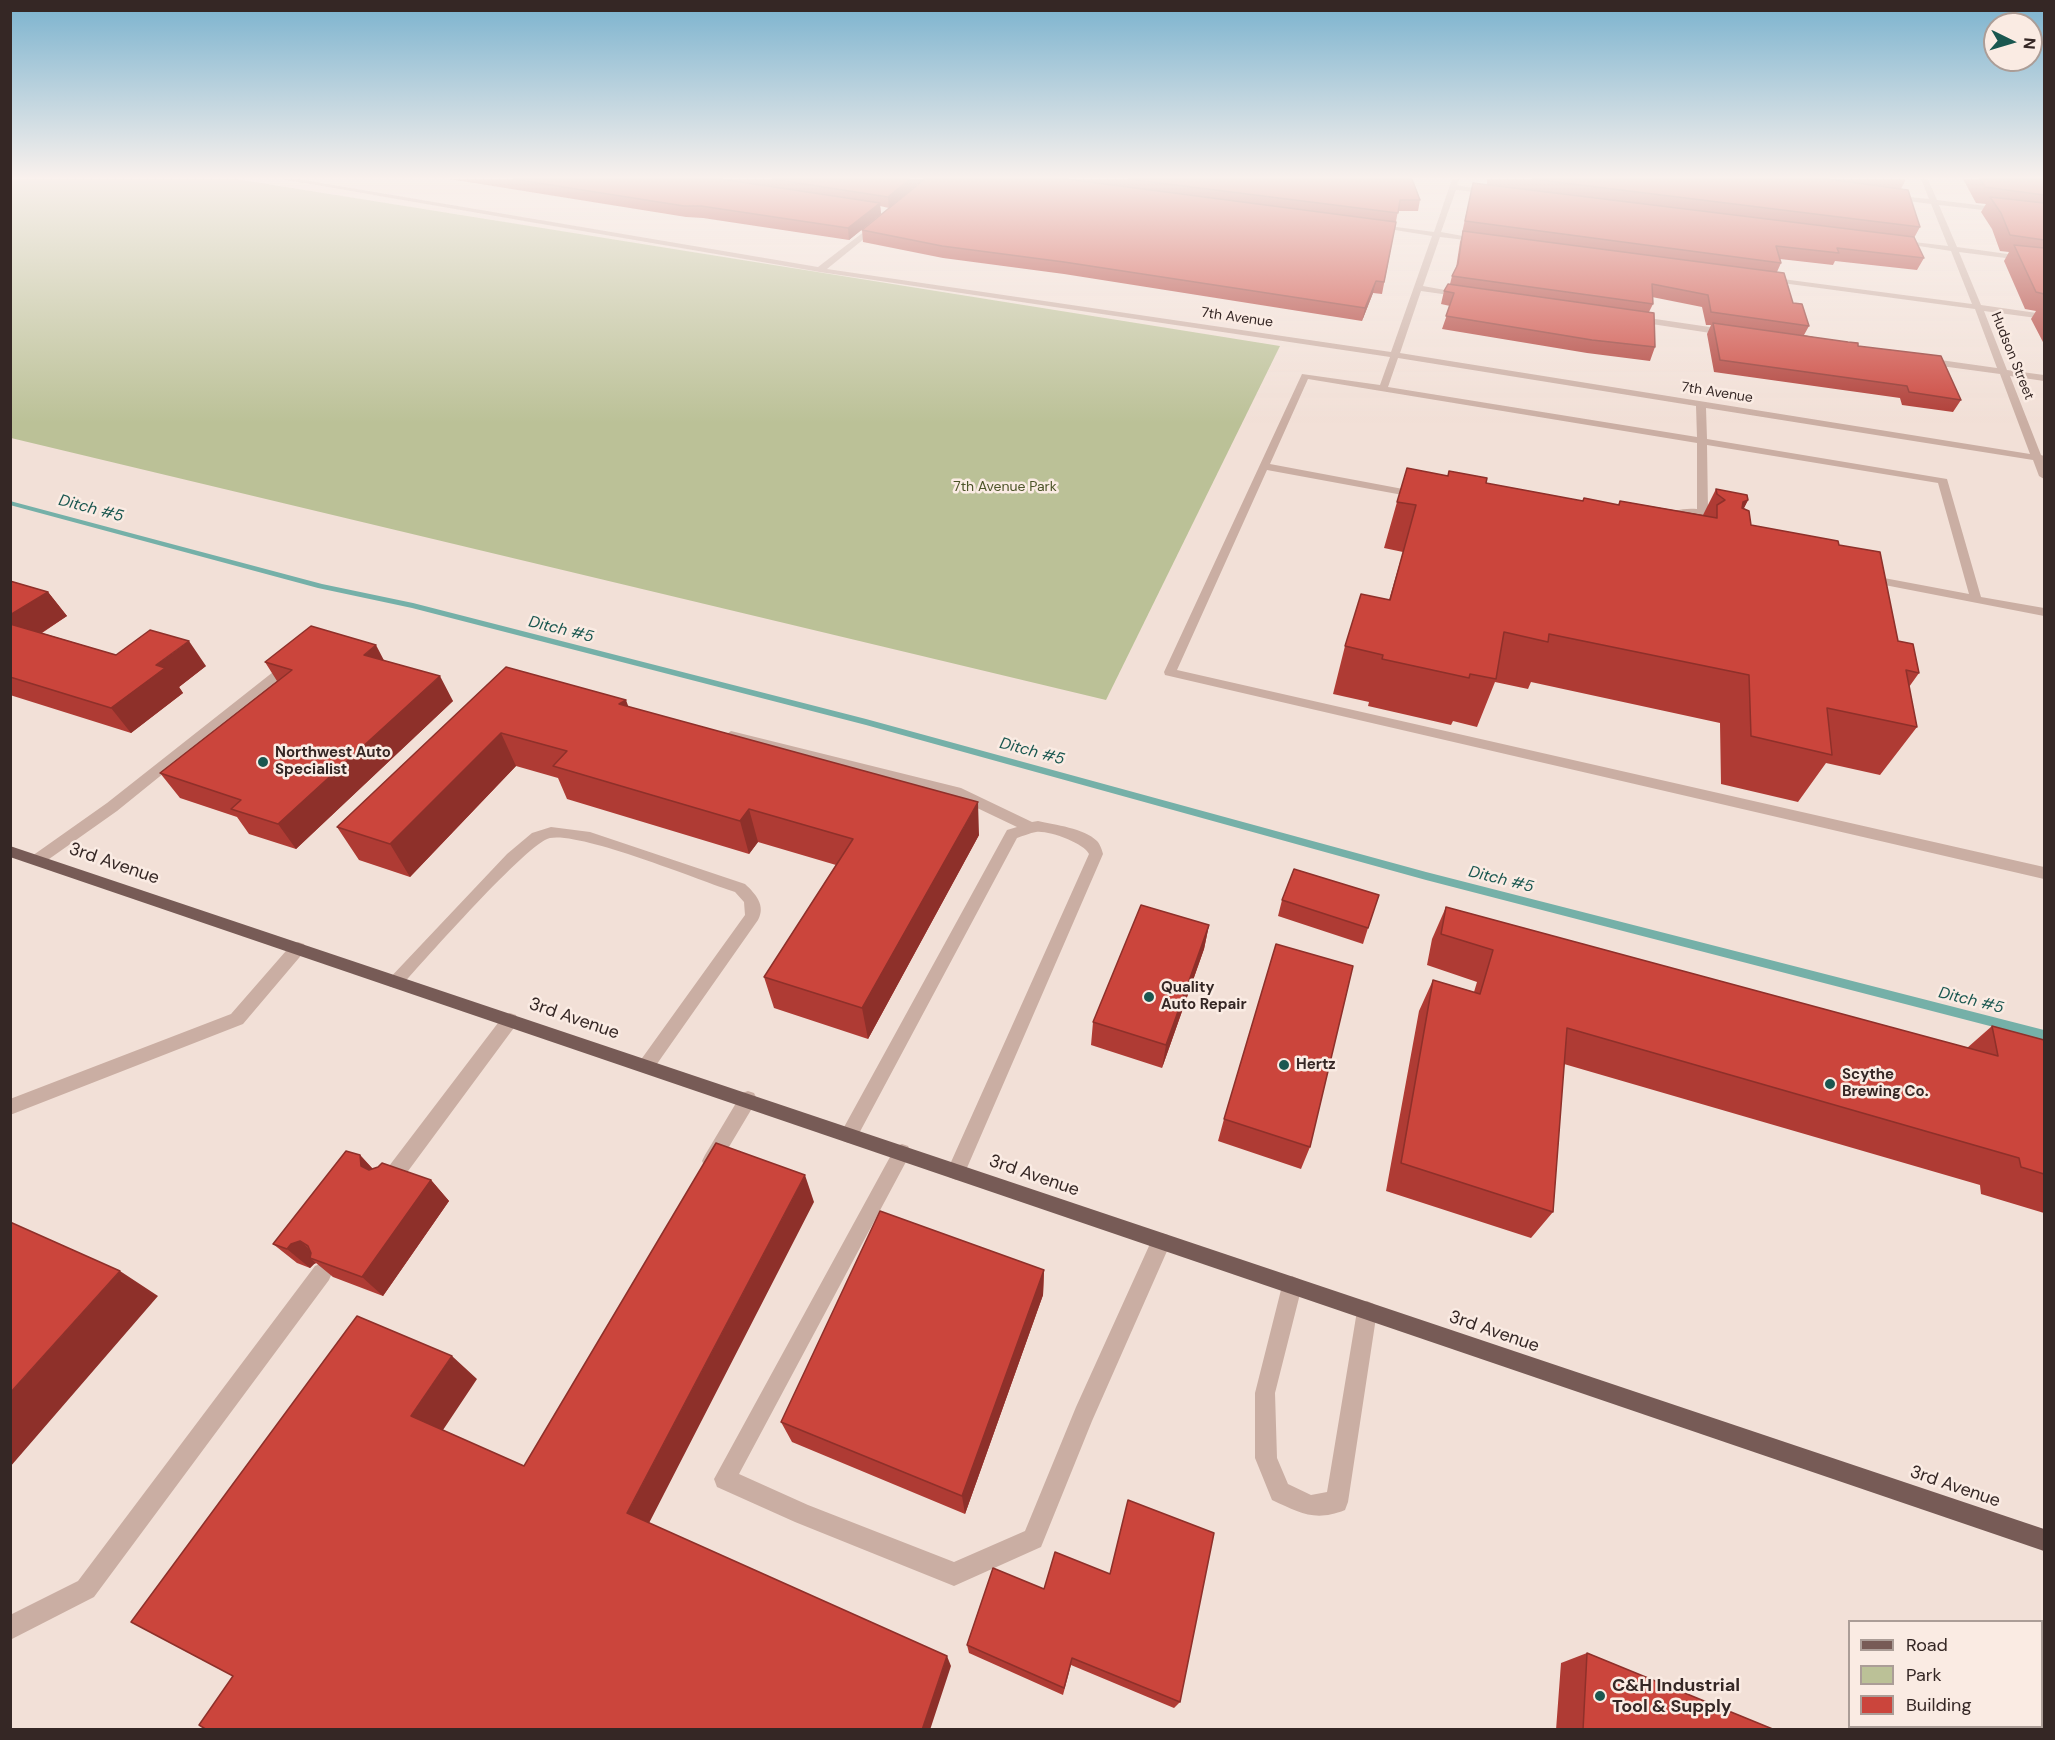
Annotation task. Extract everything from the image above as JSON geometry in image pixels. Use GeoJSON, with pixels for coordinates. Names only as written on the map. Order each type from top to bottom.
{"type":"FeatureCollection","features":[{"type":"Feature","properties":{"kind":"main road","name":"3rd Avenue"},"geometry":{"type":"LineString","coordinates":[[10,851],[748,1099],[1161,1242],[2044,1540]]}},
{"type":"Feature","properties":{"kind":"street","name":"7th Avenue"},"geometry":{"type":"LineString","coordinates":[[762,260],[1394,355],[2041,458]]}},
{"type":"Feature","properties":{"kind":"street"},"geometry":{"type":"LineString","coordinates":[[820,270],[832,260]]}},
{"type":"Feature","properties":{"kind":"street"},"geometry":{"type":"LineString","coordinates":[[1383,388],[1427,260]]}},
{"type":"Feature","properties":{"kind":"street","name":"Hudson Street"},"geometry":{"type":"LineString","coordinates":[[1958,260],[2041,458],[2044,476]]}},
{"type":"Feature","properties":{"kind":"street"},"geometry":{"type":"LineString","coordinates":[[1754,277],[2044,316]]}},
{"type":"Feature","properties":{"kind":"street"},"geometry":{"type":"LineString","coordinates":[[1418,288],[1476,296]]}},
{"type":"Feature","properties":{"kind":"street"},"geometry":{"type":"LineString","coordinates":[[1629,318],[1746,335]]}},
{"type":"Feature","properties":{"kind":"street"},"geometry":{"type":"LineString","coordinates":[[1910,359],[2044,378]]}},
{"type":"Feature","properties":{"kind":"street"},"geometry":{"type":"LineString","coordinates":[[1976,599],[1943,482],[1305,376],[1170,672],[2044,873]]}},
{"type":"Feature","properties":{"kind":"street"},"geometry":{"type":"LineString","coordinates":[[1701,404],[1703,513]]}},
{"type":"Feature","properties":{"kind":"street"},"geometry":{"type":"LineString","coordinates":[[1264,466],[1430,497]]}},
{"type":"Feature","properties":{"kind":"street"},"geometry":{"type":"LineString","coordinates":[[1666,533],[1663,525],[1666,518],[1675,513],[1703,513],[1718,517],[1736,527]]}},
{"type":"Feature","properties":{"kind":"street"},"geometry":{"type":"LineString","coordinates":[[1859,577],[2044,612]]}},
{"type":"Feature","properties":{"kind":"street"},"geometry":{"type":"LineString","coordinates":[[37,860],[112,807],[299,658]]}},
{"type":"Feature","properties":{"kind":"street"},"geometry":{"type":"LineString","coordinates":[[722,733],[956,792],[1031,828]]}},
{"type":"Feature","properties":{"kind":"street"},"geometry":{"type":"LineString","coordinates":[[849,1135],[1012,834],[1038,826],[1078,837],[1092,845],[1096,854],[956,1171]]}},
{"type":"Feature","properties":{"kind":"street"},"geometry":{"type":"LineString","coordinates":[[395,981],[512,858],[537,837],[551,832],[590,837],[740,888],[751,897],[754,906],[753,916],[646,1066]]}},
{"type":"Feature","properties":{"kind":"street"},"geometry":{"type":"LineString","coordinates":[[10,1107],[237,1019],[298,948]]}},
{"type":"Feature","properties":{"kind":"street"},"geometry":{"type":"LineString","coordinates":[[390,1180],[510,1020]]}},
{"type":"Feature","properties":{"kind":"street"},"geometry":{"type":"LineString","coordinates":[[701,1180],[748,1099]]}},
{"type":"Feature","properties":{"kind":"street"},"geometry":{"type":"LineString","coordinates":[[902,1152],[725,1479],[803,1514],[954,1574],[1033,1539],[1084,1415],[1161,1242]]}},
{"type":"Feature","properties":{"kind":"street"},"geometry":{"type":"LineString","coordinates":[[10,1628],[86,1589],[322,1273]]}},
{"type":"Feature","properties":{"kind":"street"},"geometry":{"type":"LineString","coordinates":[[1292,1286],[1265,1393],[1266,1458],[1280,1492],[1310,1506],[1337,1502],[1367,1311]]}},
{"type":"Feature","properties":{"kind":"green space","name":"7th Avenue Park"},"geometry":{"type":"Polygon","coordinates":[[[11,260],[744,260],[1280,346],[1106,700],[11,438],[11,260]]]}},
{"type":"Feature","properties":{"kind":"building"},"geometry":{"type":"Polygon","coordinates":[[[1050,260],[1388,260],[1384,282],[1376,281],[1365,308],[1050,260]]]}},
{"type":"Feature","properties":{"kind":"building"},"geometry":{"type":"Polygon","coordinates":[[[1459,260],[1686,260],[1784,273],[1793,303],[1802,304],[1809,326],[1711,312],[1708,295],[1652,284],[1653,304],[1452,276],[1459,260]]]}},
{"type":"Feature","properties":{"kind":"building"},"geometry":{"type":"Polygon","coordinates":[[[1760,260],[1780,260],[1781,263],[1760,260]]]}},
{"type":"Feature","properties":{"kind":"building"},"geometry":{"type":"Polygon","coordinates":[[[2021,260],[2044,260],[2044,294],[2036,292],[2021,260]]]}},
{"type":"Feature","properties":{"kind":"building"},"geometry":{"type":"Polygon","coordinates":[[[1448,284],[1654,313],[1655,347],[1592,340],[1446,316],[1454,293],[1444,291],[1448,284]]]}},
{"type":"Feature","properties":{"kind":"building"},"geometry":{"type":"Polygon","coordinates":[[[1713,323],[1858,343],[1858,346],[1941,356],[1961,400],[1909,392],[1907,386],[1720,360],[1713,323]]]}},
{"type":"Feature","properties":{"kind":"building"},"geometry":{"type":"Polygon","coordinates":[[[1407,468],[1448,476],[1449,471],[1487,478],[1486,483],[1583,501],[1584,498],[1619,505],[1620,501],[1717,518],[1717,505],[1725,500],[1717,494],[1716,489],[1747,495],[1748,500],[1743,502],[1742,508],[1749,511],[1751,525],[1838,541],[1839,545],[1880,552],[1898,641],[1913,644],[1919,673],[1906,670],[1917,727],[1827,708],[1832,755],[1751,736],[1749,675],[1549,634],[1548,642],[1504,632],[1496,679],[1470,674],[1469,678],[1382,659],[1383,655],[1345,646],[1361,594],[1390,600],[1416,505],[1397,502],[1407,468]]]}},
{"type":"Feature","properties":{"kind":"building"},"geometry":{"type":"Polygon","coordinates":[[[10,581],[48,592],[10,615],[10,581]]]}},
{"type":"Feature","properties":{"kind":"building"},"geometry":{"type":"Polygon","coordinates":[[[10,624],[116,655],[150,630],[189,641],[156,665],[165,668],[111,708],[10,677],[10,624]]]}},
{"type":"Feature","properties":{"kind":"building"},"geometry":{"type":"Polygon","coordinates":[[[311,626],[376,645],[364,655],[440,676],[278,824],[231,809],[241,800],[160,773],[292,670],[265,662],[311,626]]]}},
{"type":"Feature","properties":{"kind":"building"},"geometry":{"type":"Polygon","coordinates":[[[506,667],[626,700],[619,704],[978,802],[862,1008],[764,977],[853,839],[749,809],[740,821],[553,766],[567,751],[501,733],[390,844],[337,827],[506,667]]]}},
{"type":"Feature","properties":{"kind":"building"},"geometry":{"type":"Polygon","coordinates":[[[1294,869],[1379,895],[1368,928],[1282,900],[1294,869]]]}},
{"type":"Feature","properties":{"kind":"building","name":"Quality Auto Repair"},"geometry":{"type":"Polygon","coordinates":[[[1141,905],[1209,925],[1166,1045],[1093,1022],[1141,905]]]}},
{"type":"Feature","properties":{"kind":"building"},"geometry":{"type":"Polygon","coordinates":[[[1446,907],[1998,1056],[1992,1026],[2044,1040],[2044,1174],[2021,1167],[2019,1158],[1567,1028],[1553,1212],[1401,1163],[1433,980],[1480,994],[1493,950],[1441,934],[1446,907]]]}},
{"type":"Feature","properties":{"kind":"building","name":"Hertz"},"geometry":{"type":"Polygon","coordinates":[[[1276,944],[1353,966],[1310,1147],[1224,1119],[1276,944]]]}},
{"type":"Feature","properties":{"kind":"building"},"geometry":{"type":"Polygon","coordinates":[[[716,1143],[805,1175],[627,1513],[947,1656],[922,1730],[207,1730],[199,1725],[233,1676],[131,1622],[357,1316],[452,1356],[411,1416],[524,1466],[716,1143]]]}},
{"type":"Feature","properties":{"kind":"building"},"geometry":{"type":"Polygon","coordinates":[[[346,1151],[360,1155],[361,1166],[369,1170],[382,1163],[431,1180],[362,1277],[310,1258],[311,1253],[308,1246],[300,1241],[291,1244],[287,1249],[273,1244],[346,1151]]]}},
{"type":"Feature","properties":{"kind":"building"},"geometry":{"type":"Polygon","coordinates":[[[880,1211],[1044,1270],[962,1496],[781,1422],[880,1211]]]}},
{"type":"Feature","properties":{"kind":"building"},"geometry":{"type":"Polygon","coordinates":[[[10,1222],[120,1271],[10,1393],[10,1222]]]}},
{"type":"Feature","properties":{"kind":"building"},"geometry":{"type":"Polygon","coordinates":[[[1128,1500],[1214,1533],[1180,1702],[1072,1658],[1064,1688],[967,1645],[993,1568],[1044,1589],[1055,1552],[1110,1574],[1128,1500]]]}},
{"type":"Feature","properties":{"kind":"building"},"geometry":{"type":"Polygon","coordinates":[[[1587,1653],[1775,1730],[1583,1730],[1587,1653]]]}},
{"type":"Feature","properties":{"kind":"building"},"geometry":{"type":"Polygon","coordinates":[[[2044,1693],[2044,1730],[2002,1730],[2002,1728],[2043,1728],[2044,1693]]]}},
{"type":"Feature","properties":{"kind":"waterway","name":"Ditch #5"},"geometry":{"type":"LineString","coordinates":[[10,503],[321,586],[413,606],[866,722],[1426,876],[2044,1035]]}},
{"type":"Feature","properties":{"kind":"place","name":"Northwest Auto Specialist"},"geometry":{"type":"Point","coordinates":[263,762]}},
{"type":"Feature","properties":{"kind":"place","name":"Quality Auto Repair"},"geometry":{"type":"Point","coordinates":[1149,997]}},
{"type":"Feature","properties":{"kind":"place","name":"Hertz"},"geometry":{"type":"Point","coordinates":[1284,1065]}},
{"type":"Feature","properties":{"kind":"place","name":"Scythe Brewing Co."},"geometry":{"type":"Point","coordinates":[1830,1084]}},
{"type":"Feature","properties":{"kind":"place","name":"C&H Industrial Tool & Supply"},"geometry":{"type":"Point","coordinates":[1600,1696]}}]}
